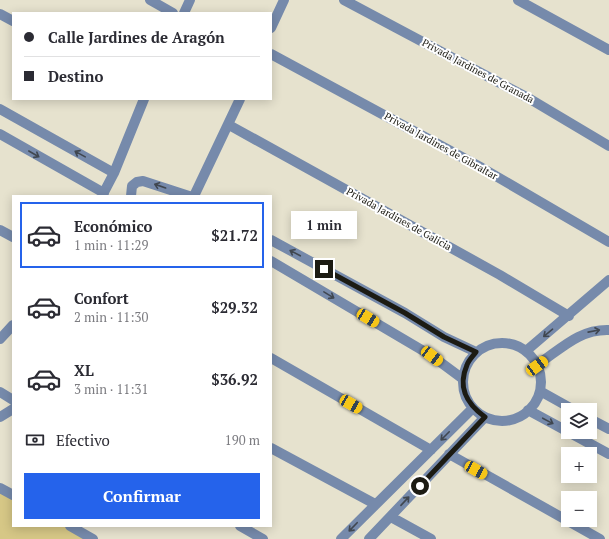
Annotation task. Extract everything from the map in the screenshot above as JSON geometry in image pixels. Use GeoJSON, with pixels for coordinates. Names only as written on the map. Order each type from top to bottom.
{"type":"FeatureCollection","features":[{"type":"Feature","properties":{"kind":"street"},"geometry":{"type":"LineString","coordinates":[[150,0],[171,12]]}},
{"type":"Feature","properties":{"kind":"street"},"geometry":{"type":"LineString","coordinates":[[184,12],[190,0]]}},
{"type":"Feature","properties":{"kind":"street"},"geometry":{"type":"LineString","coordinates":[[272,26],[284,0]]}},
{"type":"Feature","properties":{"kind":"street","name":"Privada Jardines de Granada"},"geometry":{"type":"LineString","coordinates":[[344,0],[530,99],[609,146]]}},
{"type":"Feature","properties":{"kind":"street"},"geometry":{"type":"LineString","coordinates":[[518,0],[609,50]]}},
{"type":"Feature","properties":{"kind":"street"},"geometry":{"type":"LineString","coordinates":[[0,14],[12,20]]}},
{"type":"Feature","properties":{"kind":"street","name":"Privada Jardines de Gibraltar"},"geometry":{"type":"LineString","coordinates":[[272,55],[482,168],[609,242]]}},
{"type":"Feature","properties":{"kind":"street"},"geometry":{"type":"LineString","coordinates":[[0,134],[103,195],[114,173],[144,100]]}},
{"type":"Feature","properties":{"kind":"street"},"geometry":{"type":"LineString","coordinates":[[194,195],[240,100]]}},
{"type":"Feature","properties":{"kind":"street"},"geometry":{"type":"LineString","coordinates":[[0,109],[114,173]]}},
{"type":"Feature","properties":{"kind":"street","name":"Privada Jardines de Galicia"},"geometry":{"type":"LineString","coordinates":[[229,125],[500,275],[569,316]]}},
{"type":"Feature","properties":{"kind":"street"},"geometry":{"type":"LineString","coordinates":[[131,195],[132,186],[137,182],[143,181],[187,195]]}},
{"type":"Feature","properties":{"kind":"street"},"geometry":{"type":"LineString","coordinates":[[0,230],[12,236]]}},
{"type":"Feature","properties":{"kind":"street"},"geometry":{"type":"LineString","coordinates":[[272,241],[405,313],[444,337],[476,352]]}},
{"type":"Feature","properties":{"kind":"street"},"geometry":{"type":"LineString","coordinates":[[272,262],[432,356],[463,379]]}},
{"type":"Feature","properties":{"kind":"street"},"geometry":{"type":"LineString","coordinates":[[526,351],[569,316],[609,280]]}},
{"type":"Feature","properties":{"kind":"street"},"geometry":{"type":"LineString","coordinates":[[0,339],[7,327]]}},
{"type":"Feature","properties":{"kind":"street"},"geometry":{"type":"LineString","coordinates":[[537,366],[578,336],[597,330],[609,330]]}},
{"type":"Feature","properties":{"kind":"street"},"geometry":{"type":"LineString","coordinates":[[501,343],[514,345],[526,351],[537,366],[541,378],[540,391],[534,404],[516,418],[506,420],[495,420],[485,417],[473,408],[465,394],[463,379],[467,364],[476,352],[488,345],[501,343]]}},
{"type":"Feature","properties":{"kind":"street"},"geometry":{"type":"LineString","coordinates":[[272,359],[431,450]]}},
{"type":"Feature","properties":{"kind":"street"},"geometry":{"type":"LineString","coordinates":[[540,391],[561,403]]}},
{"type":"Feature","properties":{"kind":"street"},"geometry":{"type":"LineString","coordinates":[[0,392],[12,399]]}},
{"type":"Feature","properties":{"kind":"street"},"geometry":{"type":"LineString","coordinates":[[341,539],[473,408]]}},
{"type":"Feature","properties":{"kind":"street"},"geometry":{"type":"LineString","coordinates":[[0,417],[12,410]]}},
{"type":"Feature","properties":{"kind":"street"},"geometry":{"type":"LineString","coordinates":[[528,410],[609,454]]}},
{"type":"Feature","properties":{"kind":"street"},"geometry":{"type":"LineString","coordinates":[[369,539],[485,417]]}},
{"type":"Feature","properties":{"kind":"street"},"geometry":{"type":"LineString","coordinates":[[597,422],[609,429]]}},
{"type":"Feature","properties":{"kind":"street"},"geometry":{"type":"LineString","coordinates":[[272,449],[375,504]]}},
{"type":"Feature","properties":{"kind":"street"},"geometry":{"type":"LineString","coordinates":[[449,454],[600,539]]}},
{"type":"Feature","properties":{"kind":"street"},"geometry":{"type":"LineString","coordinates":[[0,488],[12,494]]}},
{"type":"Feature","properties":{"kind":"street"},"geometry":{"type":"LineString","coordinates":[[391,517],[431,539]]}},
{"type":"Feature","properties":{"kind":"street"},"geometry":{"type":"LineString","coordinates":[[72,527],[93,539]]}},
{"type":"Feature","properties":{"kind":"street"},"geometry":{"type":"LineString","coordinates":[[242,527],[263,539]]}},
{"type":"Feature","properties":{"kind":"shaded area"},"geometry":{"type":"Polygon","coordinates":[[[0,488],[12,494],[12,527],[72,527],[93,539],[0,539],[0,488]]]}},
{"type":"Feature","properties":{"kind":"route"},"geometry":{"type":"LineString","coordinates":[[324,269],[405,313],[444,337],[476,352],[467,364],[463,379],[465,394],[473,408],[485,417],[420,486]]}}]}
